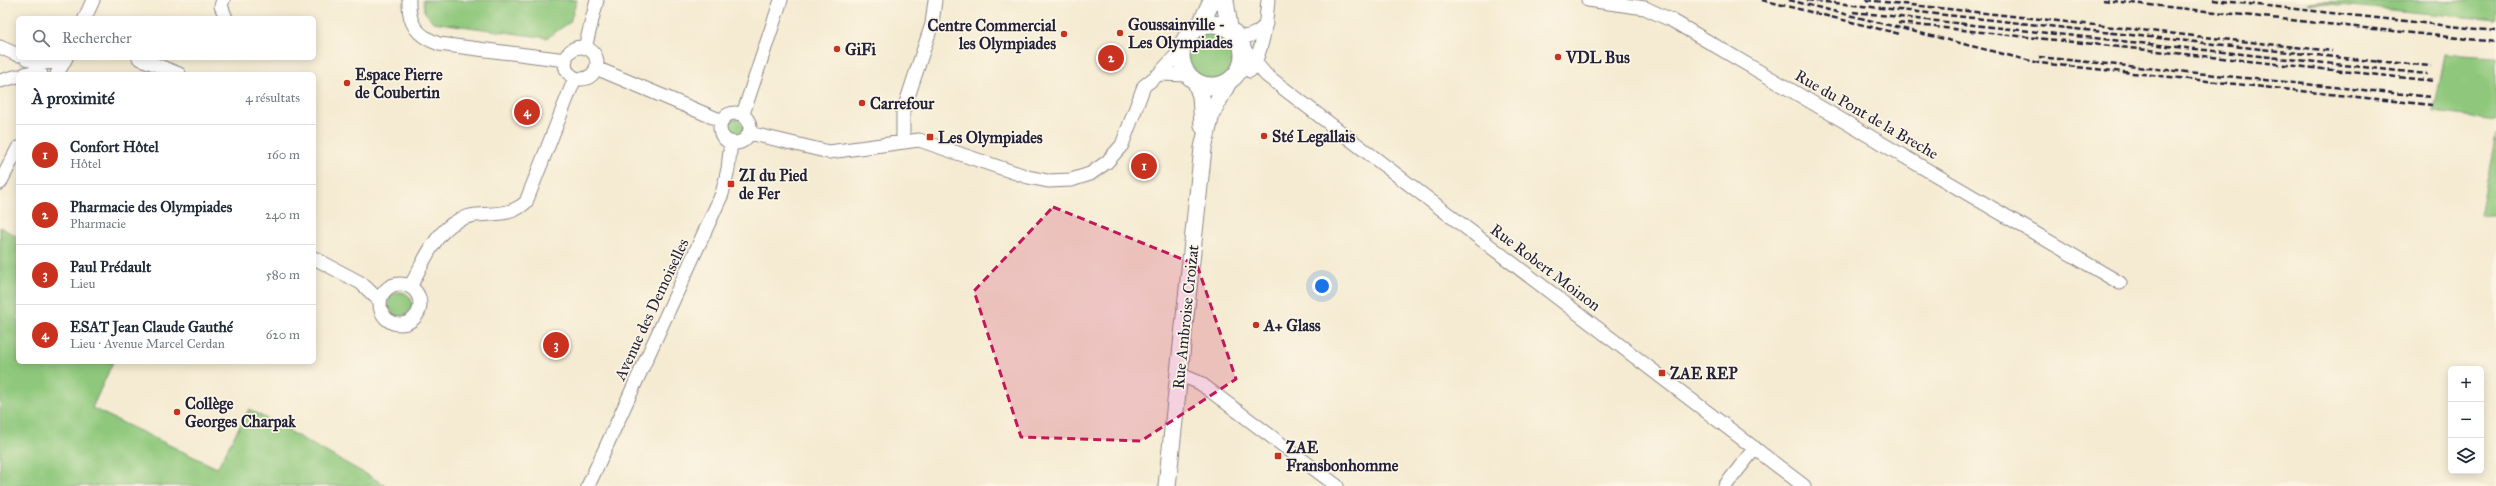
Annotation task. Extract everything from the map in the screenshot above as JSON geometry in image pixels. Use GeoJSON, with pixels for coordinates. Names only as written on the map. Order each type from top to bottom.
{"type":"FeatureCollection","features":[{"type":"Feature","properties":{"kind":"main road"},"geometry":{"type":"LineString","coordinates":[[1203,148],[1202,103],[1192,79],[1181,61],[1181,50],[1188,35],[1200,26],[1212,0]]}},
{"type":"Feature","properties":{"kind":"main road"},"geometry":{"type":"LineString","coordinates":[[1203,148],[1211,114],[1243,72],[1244,58],[1236,38],[1225,0]]}},
{"type":"Feature","properties":{"kind":"main road"},"geometry":{"type":"LineString","coordinates":[[1200,26],[1214,24],[1236,38]]}},
{"type":"Feature","properties":{"kind":"main road"},"geometry":{"type":"LineString","coordinates":[[1192,79],[1215,86],[1243,72]]}},
{"type":"Feature","properties":{"kind":"main road","name":"Rue Ambroise Croizat"},"geometry":{"type":"LineString","coordinates":[[1167,486],[1203,148]]}},
{"type":"Feature","properties":{"kind":"street"},"geometry":{"type":"LineString","coordinates":[[87,16],[93,0]]}},
{"type":"Feature","properties":{"kind":"street"},"geometry":{"type":"LineString","coordinates":[[222,0],[221,6],[225,16]]}},
{"type":"Feature","properties":{"kind":"street"},"geometry":{"type":"LineString","coordinates":[[409,0],[409,15],[415,31],[426,39],[439,44],[566,60]]}},
{"type":"Feature","properties":{"kind":"street"},"geometry":{"type":"LineString","coordinates":[[585,48],[596,0]]}},
{"type":"Feature","properties":{"kind":"street"},"geometry":{"type":"LineString","coordinates":[[743,114],[728,114],[722,121],[720,131],[731,142],[743,141],[749,133],[748,123],[743,114],[781,0]]}},
{"type":"Feature","properties":{"kind":"street"},"geometry":{"type":"LineString","coordinates":[[902,140],[903,112],[932,24],[935,0]]}},
{"type":"Feature","properties":{"kind":"street"},"geometry":{"type":"LineString","coordinates":[[1243,72],[1266,24],[1268,0]]}},
{"type":"Feature","properties":{"kind":"street","name":"Rue du Pont de la Breche"},"geometry":{"type":"LineString","coordinates":[[1588,0],[1645,8],[1673,21],[2120,283]]}},
{"type":"Feature","properties":{"kind":"street"},"geometry":{"type":"LineString","coordinates":[[1236,38],[1250,36],[1261,30],[1266,24]]}},
{"type":"Feature","properties":{"kind":"street"},"geometry":{"type":"LineString","coordinates":[[0,48],[16,54]]}},
{"type":"Feature","properties":{"kind":"street"},"geometry":{"type":"LineString","coordinates":[[585,48],[596,58],[596,68],[585,78],[575,78],[567,70],[566,60],[571,51],[585,48]]}},
{"type":"Feature","properties":{"kind":"street"},"geometry":{"type":"LineString","coordinates":[[749,133],[829,152],[853,150],[902,140],[919,140],[1048,181],[1071,180],[1090,174],[1112,157],[1122,145],[1144,86],[1159,74],[1181,50]]}},
{"type":"Feature","properties":{"kind":"street"},"geometry":{"type":"LineString","coordinates":[[145,60],[174,72]]}},
{"type":"Feature","properties":{"kind":"street"},"geometry":{"type":"LineString","coordinates":[[33,69],[41,63],[62,65]]}},
{"type":"Feature","properties":{"kind":"street"},"geometry":{"type":"LineString","coordinates":[[596,68],[722,121]]}},
{"type":"Feature","properties":{"kind":"street","name":"Rue Robert Moinon"},"geometry":{"type":"LineString","coordinates":[[1243,72],[1266,75],[1804,486]]}},
{"type":"Feature","properties":{"kind":"street"},"geometry":{"type":"LineString","coordinates":[[1159,74],[1192,79]]}},
{"type":"Feature","properties":{"kind":"street"},"geometry":{"type":"LineString","coordinates":[[0,81],[16,77]]}},
{"type":"Feature","properties":{"kind":"street"},"geometry":{"type":"LineString","coordinates":[[410,287],[437,238],[449,226],[475,215],[511,213],[526,202],[575,78]]}},
{"type":"Feature","properties":{"kind":"street","name":"Avenue des Demoiselles"},"geometry":{"type":"LineString","coordinates":[[588,486],[722,194],[731,142]]}},
{"type":"Feature","properties":{"kind":"street"},"geometry":{"type":"LineString","coordinates":[[0,183],[16,152]]}},
{"type":"Feature","properties":{"kind":"street"},"geometry":{"type":"LineString","coordinates":[[316,259],[361,283],[380,300]]}},
{"type":"Feature","properties":{"kind":"street"},"geometry":{"type":"LineString","coordinates":[[398,284],[410,287],[418,296],[420,308],[418,314],[409,322],[403,324],[391,322],[382,313],[380,300],[382,294],[391,286],[398,284]]}},
{"type":"Feature","properties":{"kind":"street"},"geometry":{"type":"LineString","coordinates":[[1179,374],[1200,383],[1337,486]]}},
{"type":"Feature","properties":{"kind":"street"},"geometry":{"type":"LineString","coordinates":[[1725,486],[1755,448]]}},
{"type":"Feature","properties":{"kind":"highlighted area"},"geometry":{"type":"Polygon","coordinates":[[[1053,207],[1197,265],[1236,379],[1141,441],[1021,437],[974,291],[1053,207]]]}},
{"type":"Feature","properties":{"kind":"green space"},"geometry":{"type":"Polygon","coordinates":[[[423,0],[577,0],[570,22],[547,38],[433,22],[424,11],[423,0]]]}},
{"type":"Feature","properties":{"kind":"green space"},"geometry":{"type":"Polygon","coordinates":[[[2496,0],[2496,20],[2308,2],[2496,0]]]}},
{"type":"Feature","properties":{"kind":"green space"},"geometry":{"type":"Polygon","coordinates":[[[1209,28],[1219,28],[1233,35],[1240,49],[1240,59],[1233,73],[1219,80],[1209,80],[1199,76],[1192,69],[1188,59],[1188,49],[1192,39],[1199,32],[1209,28]]]}},
{"type":"Feature","properties":{"kind":"green space"},"geometry":{"type":"Polygon","coordinates":[[[2445,54],[2496,57],[2496,120],[2434,112],[2445,54]]]}},
{"type":"Feature","properties":{"kind":"green space"},"geometry":{"type":"Polygon","coordinates":[[[736,119],[742,121],[744,127],[742,133],[736,135],[730,133],[728,127],[730,121],[736,119]]]}},
{"type":"Feature","properties":{"kind":"green space"},"geometry":{"type":"Polygon","coordinates":[[[2496,134],[2496,215],[2480,215],[2496,134]]]}},
{"type":"Feature","properties":{"kind":"green space"},"geometry":{"type":"Polygon","coordinates":[[[0,227],[16,236],[16,364],[112,364],[92,408],[217,468],[249,409],[387,486],[0,486],[0,227]]]}},
{"type":"Feature","properties":{"kind":"green space"},"geometry":{"type":"Polygon","coordinates":[[[400,292],[408,296],[412,304],[408,312],[400,316],[392,312],[388,304],[392,296],[400,292]]]}},
{"type":"Feature","properties":{"kind":"railway"},"geometry":{"type":"LineString","coordinates":[[1762,0],[1900,34]]}},
{"type":"Feature","properties":{"kind":"railway"},"geometry":{"type":"LineString","coordinates":[[1789,0],[2039,63],[2432,105]]}},
{"type":"Feature","properties":{"kind":"railway"},"geometry":{"type":"LineString","coordinates":[[1807,0],[2381,62]]}},
{"type":"Feature","properties":{"kind":"railway"},"geometry":{"type":"LineString","coordinates":[[1866,0],[2332,51]]}},
{"type":"Feature","properties":{"kind":"railway"},"geometry":{"type":"LineString","coordinates":[[2103,0],[2496,42]]}},
{"type":"Feature","properties":{"kind":"railway"},"geometry":{"type":"LineString","coordinates":[[2213,0],[2496,31]]}},
{"type":"Feature","properties":{"kind":"railway"},"geometry":{"type":"LineString","coordinates":[[1853,12],[2427,74]]}},
{"type":"Feature","properties":{"kind":"railway"},"geometry":{"type":"LineString","coordinates":[[1898,23],[2434,81]]}},
{"type":"Feature","properties":{"kind":"railway"},"geometry":{"type":"LineString","coordinates":[[2039,57],[2432,97]]}},
{"type":"Feature","properties":{"kind":"railway"},"geometry":{"type":"LineString","coordinates":[[2377,61],[2431,66]]}},
{"type":"Feature","properties":{"kind":"place","name":"Goussainville - Les Olympiades"},"geometry":{"type":"Point","coordinates":[1120,33]}},
{"type":"Feature","properties":{"kind":"place","name":"Centre Commercial les Olympiades"},"geometry":{"type":"Point","coordinates":[1064,34]}},
{"type":"Feature","properties":{"kind":"place","name":"GiFi"},"geometry":{"type":"Point","coordinates":[837,49]}},
{"type":"Feature","properties":{"kind":"place","name":"VDL Bus"},"geometry":{"type":"Point","coordinates":[1558,57]}},
{"type":"Feature","properties":{"kind":"place","name":"Pharmacie des Olympiades"},"geometry":{"type":"Point","coordinates":[1111,58]}},
{"type":"Feature","properties":{"kind":"place","name":"Espace Pierre de Coubertin"},"geometry":{"type":"Point","coordinates":[347,83]}},
{"type":"Feature","properties":{"kind":"place","name":"Carrefour"},"geometry":{"type":"Point","coordinates":[862,103]}},
{"type":"Feature","properties":{"kind":"place","name":"ESAT Jean Claude Gauthé"},"geometry":{"type":"Point","coordinates":[527,112]}},
{"type":"Feature","properties":{"kind":"place","name":"Sté Legallais"},"geometry":{"type":"Point","coordinates":[1264,136]}},
{"type":"Feature","properties":{"kind":"place","name":"Les Olympiades"},"geometry":{"type":"Point","coordinates":[930,137]}},
{"type":"Feature","properties":{"kind":"place","name":"Confort Hôtel"},"geometry":{"type":"Point","coordinates":[1144,166]}},
{"type":"Feature","properties":{"kind":"place","name":"ZI du Pied de Fer"},"geometry":{"type":"Point","coordinates":[731,184]}},
{"type":"Feature","properties":{"kind":"place","name":"A+ Glass"},"geometry":{"type":"Point","coordinates":[1256,325]}},
{"type":"Feature","properties":{"kind":"place","name":"Paul Prédault"},"geometry":{"type":"Point","coordinates":[556,345]}},
{"type":"Feature","properties":{"kind":"place","name":"ZAE REP"},"geometry":{"type":"Point","coordinates":[1662,373]}},
{"type":"Feature","properties":{"kind":"place","name":"Collège Georges Charpak"},"geometry":{"type":"Point","coordinates":[177,412]}},
{"type":"Feature","properties":{"kind":"place","name":"ZAE Fransbonhomme"},"geometry":{"type":"Point","coordinates":[1278,456]}}]}
